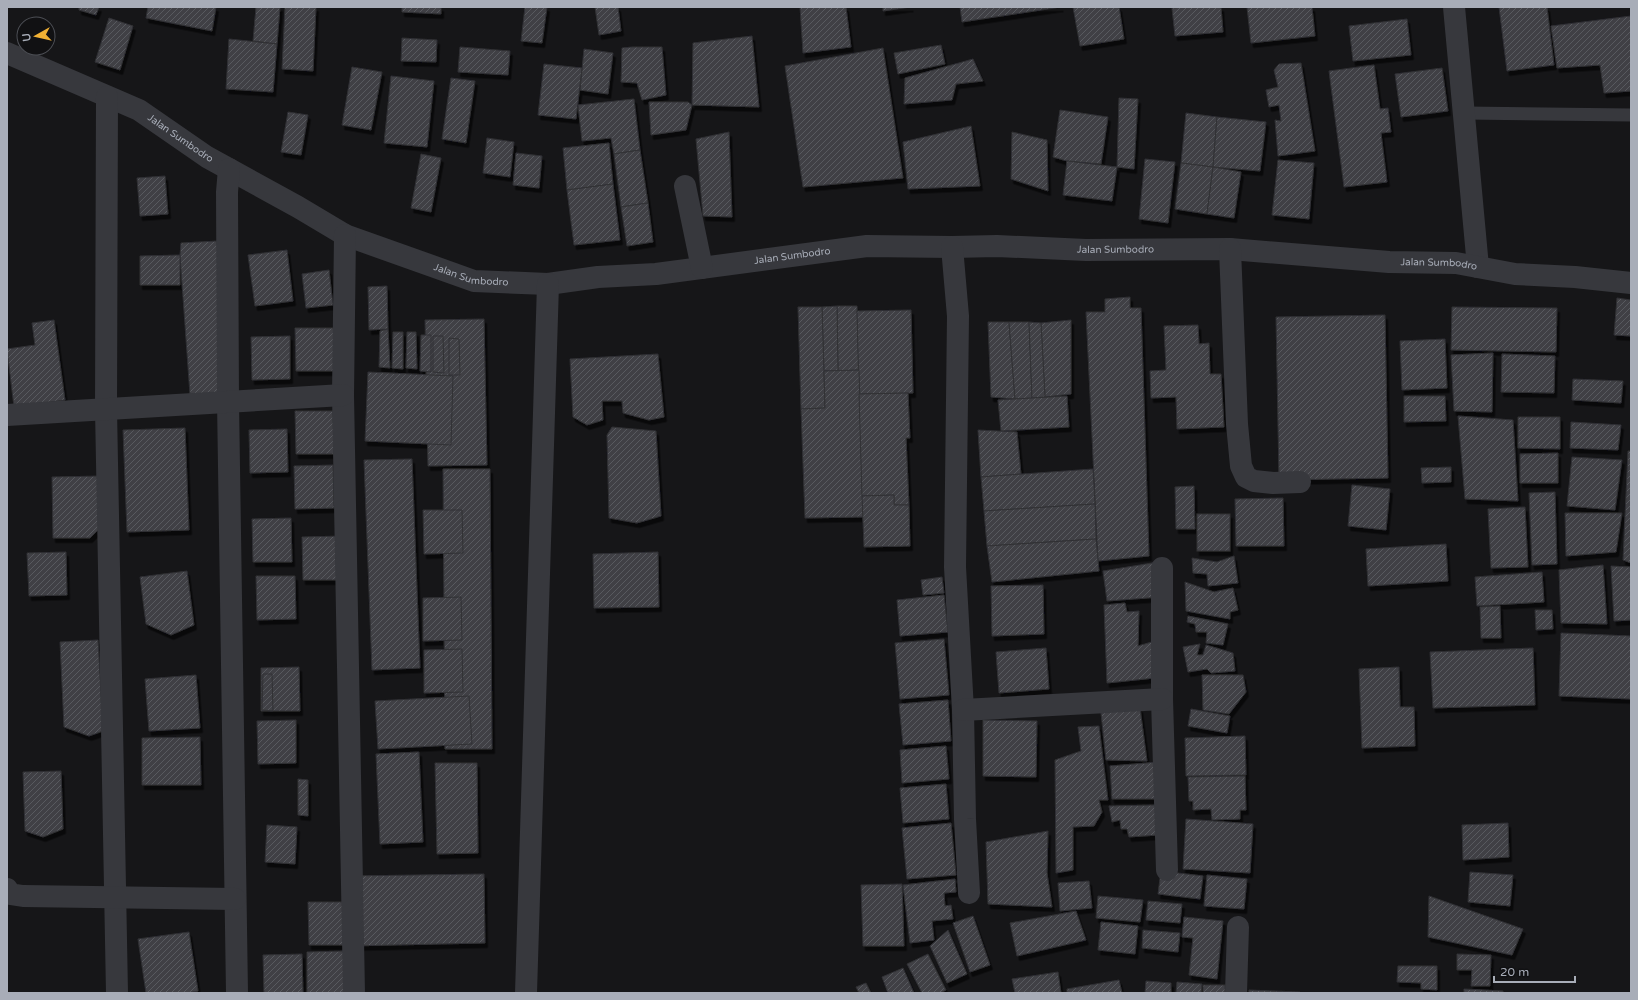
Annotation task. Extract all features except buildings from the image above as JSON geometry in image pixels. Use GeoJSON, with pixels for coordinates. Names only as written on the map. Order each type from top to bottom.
{"type":"FeatureCollection","features":[{"type":"Feature","properties":{"kind":"street"},"geometry":{"type":"LineString","coordinates":[[1454,7],[1465,113],[1478,267]]}},
{"type":"Feature","properties":{"kind":"street","name":"Jalan Sumbodro"},"geometry":{"type":"LineString","coordinates":[[7,53],[139,110],[206,157],[298,207],[345,235],[474,281],[548,284],[598,277],[656,274],[867,246],[997,246],[1086,250],[1230,249],[1389,262],[1456,263],[1515,274],[1575,277],[1631,283]]}},
{"type":"Feature","properties":{"kind":"street"},"geometry":{"type":"LineString","coordinates":[[107,97],[106,409],[117,993]]}},
{"type":"Feature","properties":{"kind":"street"},"geometry":{"type":"LineString","coordinates":[[229,169],[227,192],[228,401],[234,899],[237,993]]}},
{"type":"Feature","properties":{"kind":"street"},"geometry":{"type":"LineString","coordinates":[[685,186],[702,268]]}},
{"type":"Feature","properties":{"kind":"street"},"geometry":{"type":"LineString","coordinates":[[345,235],[344,395],[354,993]]}},
{"type":"Feature","properties":{"kind":"street"},"geometry":{"type":"LineString","coordinates":[[952,247],[958,316],[955,566],[963,710],[965,819],[969,893]]}},
{"type":"Feature","properties":{"kind":"street"},"geometry":{"type":"LineString","coordinates":[[1230,249],[1237,424],[1241,466],[1246,477],[1254,481],[1273,483],[1300,482]]}},
{"type":"Feature","properties":{"kind":"street"},"geometry":{"type":"LineString","coordinates":[[526,993],[548,284]]}},
{"type":"Feature","properties":{"kind":"street"},"geometry":{"type":"LineString","coordinates":[[7,415],[344,395]]}},
{"type":"Feature","properties":{"kind":"street"},"geometry":{"type":"LineString","coordinates":[[1162,568],[1162,699],[1167,870]]}},
{"type":"Feature","properties":{"kind":"street"},"geometry":{"type":"LineString","coordinates":[[963,710],[1162,699]]}},
{"type":"Feature","properties":{"kind":"street"},"geometry":{"type":"LineString","coordinates":[[7,889],[10,894],[23,896],[234,899]]}},
{"type":"Feature","properties":{"kind":"street"},"geometry":{"type":"LineString","coordinates":[[1236,993],[1238,927]]}},
{"type":"Feature","properties":{"kind":"lane"},"geometry":{"type":"LineString","coordinates":[[1465,113],[1631,115]]}}]}
